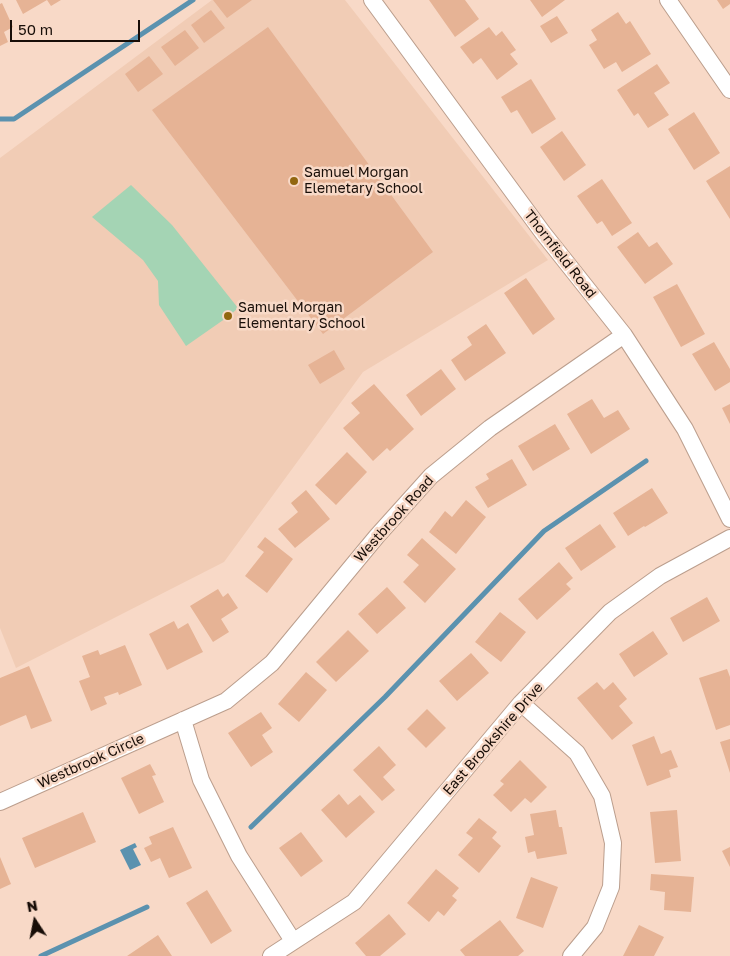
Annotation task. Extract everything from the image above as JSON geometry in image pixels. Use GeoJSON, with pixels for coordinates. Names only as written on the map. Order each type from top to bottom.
{"type":"FeatureCollection","features":[{"type":"Feature","properties":{"kind":"street","name":"Thornfield Road"},"geometry":{"type":"LineString","coordinates":[[372,0],[543,233],[624,335],[685,429],[730,519]]}},
{"type":"Feature","properties":{"kind":"street"},"geometry":{"type":"LineString","coordinates":[[668,0],[730,90]]}},
{"type":"Feature","properties":{"kind":"street","name":"Westbrook Road"},"geometry":{"type":"LineString","coordinates":[[183,720],[226,702],[272,663],[378,536],[431,476],[490,428],[624,335]]}},
{"type":"Feature","properties":{"kind":"street","name":"East Brookshire Drive"},"geometry":{"type":"LineString","coordinates":[[271,956],[354,902],[521,704],[610,612],[660,576],[730,538]]}},
{"type":"Feature","properties":{"kind":"street"},"geometry":{"type":"LineString","coordinates":[[521,704],[577,753],[602,796],[613,843],[611,887],[595,927],[571,956]]}},
{"type":"Feature","properties":{"kind":"street"},"geometry":{"type":"LineString","coordinates":[[183,720],[201,780],[239,856],[293,941]]}},
{"type":"Feature","properties":{"kind":"street","name":"Westbrook Circle"},"geometry":{"type":"LineString","coordinates":[[0,802],[183,720]]}},
{"type":"Feature","properties":{"kind":"shaded area","name":"Samuel Morgan Elementary School"},"geometry":{"type":"Polygon","coordinates":[[[212,0],[345,0],[548,260],[363,372],[224,562],[16,668],[0,628],[0,158],[212,0]]]}},
{"type":"Feature","properties":{"kind":"green space"},"geometry":{"type":"Polygon","coordinates":[[[131,185],[172,225],[238,308],[186,346],[159,305],[158,281],[143,260],[92,217],[131,185]]]}},
{"type":"Feature","properties":{"kind":"water"},"geometry":{"type":"Polygon","coordinates":[[[135,843],[137,847],[133,849],[141,865],[130,870],[120,850],[135,843]]]}},
{"type":"Feature","properties":{"kind":"building"},"geometry":{"type":"Polygon","coordinates":[[[16,0],[47,0],[23,14],[16,0]]]}},
{"type":"Feature","properties":{"kind":"building"},"geometry":{"type":"Polygon","coordinates":[[[47,0],[61,0],[51,6],[47,0]]]}},
{"type":"Feature","properties":{"kind":"building"},"geometry":{"type":"Polygon","coordinates":[[[213,0],[252,0],[227,18],[213,0]]]}},
{"type":"Feature","properties":{"kind":"building"},"geometry":{"type":"Polygon","coordinates":[[[429,0],[465,0],[479,19],[455,37],[429,0]]]}},
{"type":"Feature","properties":{"kind":"building"},"geometry":{"type":"Polygon","coordinates":[[[530,0],[565,0],[542,17],[530,0]]]}},
{"type":"Feature","properties":{"kind":"building"},"geometry":{"type":"Polygon","coordinates":[[[717,0],[730,0],[730,4],[723,9],[717,0]]]}},
{"type":"Feature","properties":{"kind":"building"},"geometry":{"type":"Polygon","coordinates":[[[2,3],[13,27],[4,32],[8,42],[0,46],[0,4],[2,3]]]}},
{"type":"Feature","properties":{"kind":"building"},"geometry":{"type":"Polygon","coordinates":[[[211,10],[225,28],[204,43],[191,25],[211,10]]]}},
{"type":"Feature","properties":{"kind":"building"},"geometry":{"type":"Polygon","coordinates":[[[618,12],[626,24],[630,21],[651,54],[622,72],[616,62],[604,69],[589,45],[597,40],[591,30],[618,12]]]}},
{"type":"Feature","properties":{"kind":"building"},"geometry":{"type":"Polygon","coordinates":[[[557,16],[568,33],[551,43],[540,26],[557,16]]]}},
{"type":"Feature","properties":{"kind":"building","name":"Samuel Morgan Elemetary School"},"geometry":{"type":"Polygon","coordinates":[[[268,27],[433,252],[323,334],[152,110],[268,27]]]}},
{"type":"Feature","properties":{"kind":"building"},"geometry":{"type":"Polygon","coordinates":[[[489,27],[496,36],[502,31],[516,50],[510,54],[518,64],[497,80],[481,58],[473,64],[460,47],[489,27]]]}},
{"type":"Feature","properties":{"kind":"building"},"geometry":{"type":"Polygon","coordinates":[[[185,30],[199,48],[175,66],[161,47],[185,30]]]}},
{"type":"Feature","properties":{"kind":"building"},"geometry":{"type":"Polygon","coordinates":[[[149,56],[163,74],[138,92],[125,74],[149,56]]]}},
{"type":"Feature","properties":{"kind":"building"},"geometry":{"type":"Polygon","coordinates":[[[657,64],[670,83],[654,93],[669,115],[648,128],[638,113],[634,116],[617,90],[657,64]]]}},
{"type":"Feature","properties":{"kind":"building"},"geometry":{"type":"Polygon","coordinates":[[[531,79],[556,119],[532,134],[517,110],[511,113],[501,97],[531,79]]]}},
{"type":"Feature","properties":{"kind":"building"},"geometry":{"type":"Polygon","coordinates":[[[694,112],[720,153],[694,170],[668,129],[694,112]]]}},
{"type":"Feature","properties":{"kind":"building"},"geometry":{"type":"Polygon","coordinates":[[[562,131],[586,165],[564,181],[540,147],[562,131]]]}},
{"type":"Feature","properties":{"kind":"building"},"geometry":{"type":"Polygon","coordinates":[[[730,166],[730,219],[706,181],[730,166]]]}},
{"type":"Feature","properties":{"kind":"building"},"geometry":{"type":"Polygon","coordinates":[[[602,179],[632,223],[612,236],[602,221],[597,224],[577,196],[602,179]]]}},
{"type":"Feature","properties":{"kind":"building"},"geometry":{"type":"Polygon","coordinates":[[[638,232],[649,247],[657,242],[673,264],[645,284],[617,247],[638,232]]]}},
{"type":"Feature","properties":{"kind":"building"},"geometry":{"type":"Polygon","coordinates":[[[526,278],[555,319],[533,335],[504,293],[526,278]]]}},
{"type":"Feature","properties":{"kind":"building"},"geometry":{"type":"Polygon","coordinates":[[[677,284],[705,334],[681,347],[653,297],[677,284]]]}},
{"type":"Feature","properties":{"kind":"building"},"geometry":{"type":"Polygon","coordinates":[[[486,324],[506,353],[465,381],[451,360],[472,345],[467,337],[486,324]]]}},
{"type":"Feature","properties":{"kind":"building"},"geometry":{"type":"Polygon","coordinates":[[[714,342],[730,369],[730,382],[715,391],[692,354],[714,342]]]}},
{"type":"Feature","properties":{"kind":"building"},"geometry":{"type":"Polygon","coordinates":[[[334,350],[345,369],[320,384],[308,365],[334,350]]]}},
{"type":"Feature","properties":{"kind":"building"},"geometry":{"type":"Polygon","coordinates":[[[441,369],[456,389],[421,416],[406,395],[441,369]]]}},
{"type":"Feature","properties":{"kind":"building"},"geometry":{"type":"Polygon","coordinates":[[[374,384],[414,429],[390,451],[387,448],[373,461],[343,428],[360,413],[351,403],[374,384]]]}},
{"type":"Feature","properties":{"kind":"building"},"geometry":{"type":"Polygon","coordinates":[[[592,399],[604,418],[618,410],[630,429],[591,454],[567,414],[592,399]]]}},
{"type":"Feature","properties":{"kind":"building"},"geometry":{"type":"Polygon","coordinates":[[[730,404],[730,424],[722,408],[730,404]]]}},
{"type":"Feature","properties":{"kind":"building"},"geometry":{"type":"Polygon","coordinates":[[[555,424],[570,449],[533,471],[518,446],[555,424]]]}},
{"type":"Feature","properties":{"kind":"building"},"geometry":{"type":"Polygon","coordinates":[[[347,452],[367,472],[336,505],[315,485],[347,452]]]}},
{"type":"Feature","properties":{"kind":"building"},"geometry":{"type":"Polygon","coordinates":[[[512,459],[527,485],[488,508],[475,487],[489,479],[486,474],[512,459]]]}},
{"type":"Feature","properties":{"kind":"building"},"geometry":{"type":"Polygon","coordinates":[[[652,488],[668,513],[628,536],[613,513],[652,488]]]}},
{"type":"Feature","properties":{"kind":"building"},"geometry":{"type":"Polygon","coordinates":[[[306,490],[330,519],[295,548],[278,529],[298,512],[291,503],[306,490]]]}},
{"type":"Feature","properties":{"kind":"building"},"geometry":{"type":"Polygon","coordinates":[[[466,500],[486,517],[456,554],[429,532],[445,511],[452,517],[466,500]]]}},
{"type":"Feature","properties":{"kind":"building"},"geometry":{"type":"Polygon","coordinates":[[[600,524],[616,547],[581,571],[565,548],[600,524]]]}},
{"type":"Feature","properties":{"kind":"building"},"geometry":{"type":"Polygon","coordinates":[[[265,537],[293,559],[267,593],[245,576],[264,552],[257,547],[265,537]]]}},
{"type":"Feature","properties":{"kind":"building"},"geometry":{"type":"Polygon","coordinates":[[[422,538],[456,569],[425,603],[403,582],[419,565],[407,555],[422,538]]]}},
{"type":"Feature","properties":{"kind":"building"},"geometry":{"type":"Polygon","coordinates":[[[559,562],[573,578],[566,584],[571,589],[537,620],[518,599],[559,562]]]}},
{"type":"Feature","properties":{"kind":"building"},"geometry":{"type":"Polygon","coordinates":[[[387,587],[406,608],[377,634],[358,614],[387,587]]]}},
{"type":"Feature","properties":{"kind":"building"},"geometry":{"type":"Polygon","coordinates":[[[218,589],[223,597],[228,593],[238,608],[221,619],[229,632],[213,642],[190,606],[218,589]]]}},
{"type":"Feature","properties":{"kind":"building"},"geometry":{"type":"Polygon","coordinates":[[[707,597],[720,621],[683,642],[670,618],[707,597]]]}},
{"type":"Feature","properties":{"kind":"building"},"geometry":{"type":"Polygon","coordinates":[[[500,612],[526,632],[501,662],[475,642],[500,612]]]}},
{"type":"Feature","properties":{"kind":"building"},"geometry":{"type":"Polygon","coordinates":[[[174,621],[178,629],[188,623],[203,652],[167,670],[149,634],[174,621]]]}},
{"type":"Feature","properties":{"kind":"building"},"geometry":{"type":"Polygon","coordinates":[[[348,630],[369,651],[336,682],[316,662],[348,630]]]}},
{"type":"Feature","properties":{"kind":"building"},"geometry":{"type":"Polygon","coordinates":[[[653,631],[668,654],[634,677],[619,654],[653,631]]]}},
{"type":"Feature","properties":{"kind":"building"},"geometry":{"type":"Polygon","coordinates":[[[125,645],[142,685],[119,695],[118,692],[104,697],[107,704],[91,711],[79,681],[90,677],[82,656],[98,650],[100,655],[125,645]]]}},
{"type":"Feature","properties":{"kind":"building"},"geometry":{"type":"Polygon","coordinates":[[[471,653],[489,673],[457,701],[439,681],[471,653]]]}},
{"type":"Feature","properties":{"kind":"building"},"geometry":{"type":"Polygon","coordinates":[[[29,666],[52,721],[31,729],[26,715],[0,726],[0,678],[29,666]]]}},
{"type":"Feature","properties":{"kind":"building"},"geometry":{"type":"Polygon","coordinates":[[[727,669],[730,677],[730,725],[716,730],[699,678],[727,669]]]}},
{"type":"Feature","properties":{"kind":"building"},"geometry":{"type":"Polygon","coordinates":[[[306,672],[327,690],[299,722],[278,704],[306,672]]]}},
{"type":"Feature","properties":{"kind":"building"},"geometry":{"type":"Polygon","coordinates":[[[597,682],[604,690],[613,682],[627,699],[619,706],[633,723],[612,740],[577,698],[597,682]]]}},
{"type":"Feature","properties":{"kind":"building"},"geometry":{"type":"Polygon","coordinates":[[[427,709],[446,728],[426,748],[407,729],[427,709]]]}},
{"type":"Feature","properties":{"kind":"building"},"geometry":{"type":"Polygon","coordinates":[[[261,712],[272,728],[262,735],[273,752],[251,767],[228,733],[261,712]]]}},
{"type":"Feature","properties":{"kind":"building"},"geometry":{"type":"Polygon","coordinates":[[[654,736],[661,754],[671,750],[678,767],[669,770],[671,777],[647,786],[632,745],[654,736]]]}},
{"type":"Feature","properties":{"kind":"building"},"geometry":{"type":"Polygon","coordinates":[[[730,739],[730,773],[720,742],[730,739]]]}},
{"type":"Feature","properties":{"kind":"building"},"geometry":{"type":"Polygon","coordinates":[[[379,746],[396,765],[383,777],[395,790],[382,801],[353,770],[379,746]]]}},
{"type":"Feature","properties":{"kind":"building"},"geometry":{"type":"Polygon","coordinates":[[[520,760],[547,787],[531,803],[525,798],[511,812],[493,795],[504,784],[500,781],[520,760]]]}},
{"type":"Feature","properties":{"kind":"building"},"geometry":{"type":"Polygon","coordinates":[[[150,764],[156,775],[152,776],[164,802],[139,814],[121,778],[150,764]]]}},
{"type":"Feature","properties":{"kind":"building"},"geometry":{"type":"Polygon","coordinates":[[[339,794],[348,805],[360,795],[375,812],[346,838],[321,810],[339,794]]]}},
{"type":"Feature","properties":{"kind":"building"},"geometry":{"type":"Polygon","coordinates":[[[556,810],[559,827],[562,827],[567,854],[537,859],[535,851],[528,853],[525,837],[534,835],[530,814],[556,810]]]}},
{"type":"Feature","properties":{"kind":"building"},"geometry":{"type":"Polygon","coordinates":[[[677,810],[681,861],[655,863],[650,812],[677,810]]]}},
{"type":"Feature","properties":{"kind":"building"},"geometry":{"type":"Polygon","coordinates":[[[83,812],[96,842],[35,868],[22,838],[83,812]]]}},
{"type":"Feature","properties":{"kind":"building"},"geometry":{"type":"Polygon","coordinates":[[[479,818],[497,832],[492,838],[501,846],[479,873],[458,855],[473,838],[466,833],[479,818]]]}},
{"type":"Feature","properties":{"kind":"building"},"geometry":{"type":"Polygon","coordinates":[[[173,827],[192,868],[169,878],[160,858],[151,862],[144,848],[152,844],[149,837],[173,827]]]}},
{"type":"Feature","properties":{"kind":"building"},"geometry":{"type":"Polygon","coordinates":[[[301,832],[323,861],[301,877],[279,848],[301,832]]]}},
{"type":"Feature","properties":{"kind":"building"},"geometry":{"type":"Polygon","coordinates":[[[730,847],[730,867],[722,851],[730,847]]]}},
{"type":"Feature","properties":{"kind":"building"},"geometry":{"type":"Polygon","coordinates":[[[0,857],[11,884],[0,889],[0,857]]]}},
{"type":"Feature","properties":{"kind":"building"},"geometry":{"type":"Polygon","coordinates":[[[436,869],[459,888],[452,896],[457,900],[444,916],[438,911],[429,922],[407,903],[436,869]]]}},
{"type":"Feature","properties":{"kind":"building"},"geometry":{"type":"Polygon","coordinates":[[[651,874],[694,877],[691,912],[664,910],[665,892],[650,890],[651,874]]]}},
{"type":"Feature","properties":{"kind":"building"},"geometry":{"type":"Polygon","coordinates":[[[531,877],[558,887],[543,928],[516,918],[531,877]]]}},
{"type":"Feature","properties":{"kind":"building"},"geometry":{"type":"Polygon","coordinates":[[[207,890],[232,931],[211,944],[186,903],[207,890]]]}},
{"type":"Feature","properties":{"kind":"building"},"geometry":{"type":"Polygon","coordinates":[[[389,914],[406,934],[380,956],[366,956],[355,943],[389,914]]]}},
{"type":"Feature","properties":{"kind":"building"},"geometry":{"type":"Polygon","coordinates":[[[500,920],[524,951],[518,956],[465,956],[460,950],[500,920]]]}},
{"type":"Feature","properties":{"kind":"building"},"geometry":{"type":"Polygon","coordinates":[[[639,925],[664,937],[654,956],[623,956],[639,925]]]}},
{"type":"Feature","properties":{"kind":"building"},"geometry":{"type":"Polygon","coordinates":[[[158,935],[172,956],[127,956],[158,935]]]}},
{"type":"Feature","properties":{"kind":"waterway"},"geometry":{"type":"LineString","coordinates":[[0,119],[14,119],[193,0]]}},
{"type":"Feature","properties":{"kind":"waterway"},"geometry":{"type":"LineString","coordinates":[[251,827],[385,697],[544,531],[646,461]]}},
{"type":"Feature","properties":{"kind":"waterway"},"geometry":{"type":"LineString","coordinates":[[41,956],[147,907]]}},
{"type":"Feature","properties":{"kind":"place","name":"Samuel Morgan Elemetary School"},"geometry":{"type":"Point","coordinates":[294,181]}},
{"type":"Feature","properties":{"kind":"place","name":"Samuel Morgan Elementary School"},"geometry":{"type":"Point","coordinates":[228,316]}}]}
